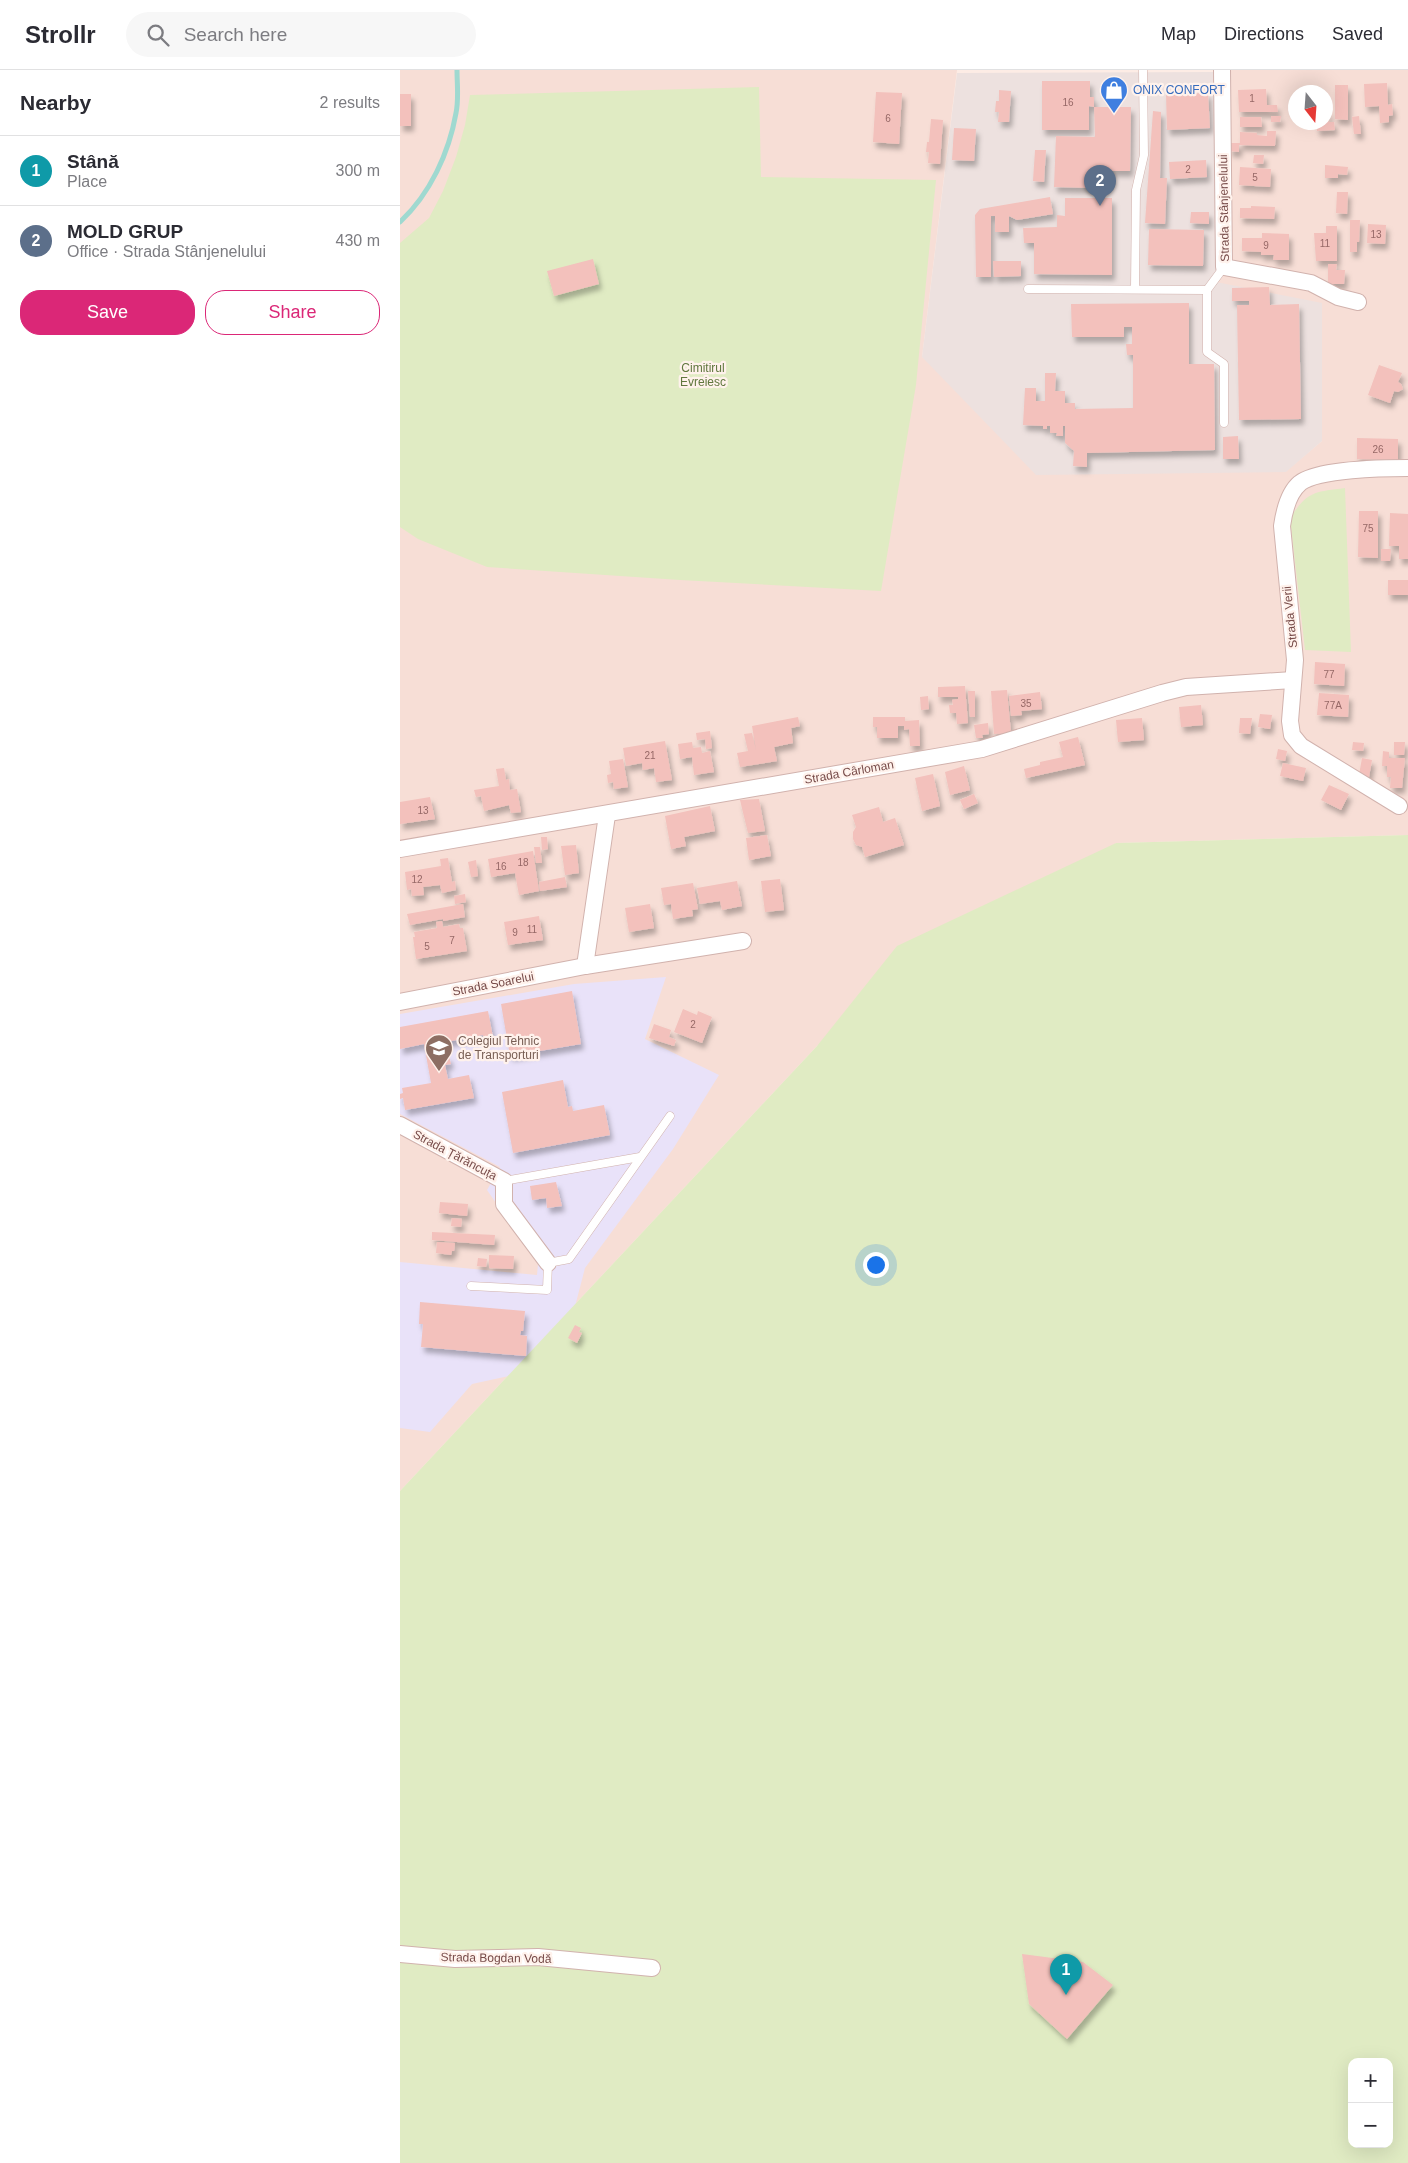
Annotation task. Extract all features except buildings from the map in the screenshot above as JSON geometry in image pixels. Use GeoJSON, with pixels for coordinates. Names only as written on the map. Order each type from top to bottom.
{"type":"FeatureCollection","features":[{"type":"Feature","properties":{"kind":"street","name":"Strada Stânjenelului"},"geometry":{"type":"LineString","coordinates":[[1222,70],[1224,267],[1311,283],[1338,297],[1358,302]]}},
{"type":"Feature","properties":{"kind":"street","name":"Strada Verii"},"geometry":{"type":"LineString","coordinates":[[1399,806],[1301,746],[1292,735],[1290,722],[1295,660],[1282,536],[1284,514],[1291,496],[1300,483],[1315,477],[1341,471],[1408,468]]}},
{"type":"Feature","properties":{"kind":"street","name":"Strada Cârloman"},"geometry":{"type":"LineString","coordinates":[[400,849],[982,749],[1152,696],[1186,688],[1293,680]]}},
{"type":"Feature","properties":{"kind":"street"},"geometry":{"type":"LineString","coordinates":[[585,966],[607,814]]}},
{"type":"Feature","properties":{"kind":"street","name":"Strada Soarelui"},"geometry":{"type":"LineString","coordinates":[[400,1002],[585,966],[744,941]]}},
{"type":"Feature","properties":{"kind":"street","name":"Strada Țărăncuța"},"geometry":{"type":"LineString","coordinates":[[400,1125],[504,1181],[504,1204],[548,1263]]}},
{"type":"Feature","properties":{"kind":"street","name":"Strada Bogdan Vodă"},"geometry":{"type":"LineString","coordinates":[[400,1954],[455,1959],[538,1956],[652,1968]]}},
{"type":"Feature","properties":{"kind":"lane"},"geometry":{"type":"LineString","coordinates":[[1135,289],[1136,190],[1144,155],[1143,70]]}},
{"type":"Feature","properties":{"kind":"lane"},"geometry":{"type":"LineString","coordinates":[[1224,267],[1207,290],[1208,352],[1224,364],[1224,423]]}},
{"type":"Feature","properties":{"kind":"lane"},"geometry":{"type":"LineString","coordinates":[[1028,289],[1207,290]]}},
{"type":"Feature","properties":{"kind":"lane"},"geometry":{"type":"LineString","coordinates":[[471,1286],[547,1290],[548,1263],[569,1259],[670,1116]]}},
{"type":"Feature","properties":{"kind":"lane"},"geometry":{"type":"LineString","coordinates":[[504,1181],[640,1157]]}},
{"type":"Feature","properties":{"kind":"shaded area"},"geometry":{"type":"Polygon","coordinates":[[[400,70],[957,70],[922,357],[1285,472],[1322,441],[1216,283],[1217,72],[1218,70],[1408,70],[1408,835],[1116,843],[817,1046],[400,1491],[400,70]]]}},
{"type":"Feature","properties":{"kind":"shaded area"},"geometry":{"type":"Polygon","coordinates":[[[1217,72],[1216,282],[1322,303],[1322,441],[1286,472],[1036,475],[922,357],[957,73],[1217,72]]]}},
{"type":"Feature","properties":{"kind":"shaded area"},"geometry":{"type":"Polygon","coordinates":[[[666,977],[645,1039],[719,1075],[673,1149],[585,1268],[565,1345],[545,1368],[472,1384],[430,1432],[400,1428],[400,1262],[537,1275],[538,1264],[487,1190],[500,1167],[400,1114],[400,1014],[574,984],[666,977]]]}},
{"type":"Feature","properties":{"kind":"green space","name":"Cimitirul Evreiesc"},"geometry":{"type":"Polygon","coordinates":[[[759,87],[761,177],[936,180],[916,385],[881,591],[487,567],[418,539],[400,527],[400,243],[429,218],[443,191],[456,157],[465,125],[470,95],[759,87]]]}},
{"type":"Feature","properties":{"kind":"green space"},"geometry":{"type":"Polygon","coordinates":[[[1345,488],[1351,652],[1305,650],[1290,518],[1302,502],[1313,494],[1345,488]]]}},
{"type":"Feature","properties":{"kind":"green space"},"geometry":{"type":"Polygon","coordinates":[[[1408,835],[1408,2163],[400,2163],[400,1491],[817,1046],[897,946],[1116,843],[1408,835]]]}},
{"type":"Feature","properties":{"kind":"waterway"},"geometry":{"type":"LineString","coordinates":[[400,222],[411,211],[429,186],[449,143],[457,108],[457,70]]}},
{"type":"Feature","properties":{"kind":"place","name":"ONIX CONFORT"},"geometry":{"type":"Point","coordinates":[1114,114]}},
{"type":"Feature","properties":{"kind":"place","name":"MOLD GRUP"},"geometry":{"type":"Point","coordinates":[1100,206]}},
{"type":"Feature","properties":{"kind":"place","name":"Colegiul Tehnic de Transporturi"},"geometry":{"type":"Point","coordinates":[439,1072]}},
{"type":"Feature","properties":{"kind":"place","name":"Stână"},"geometry":{"type":"Point","coordinates":[1066,1995]}}]}
